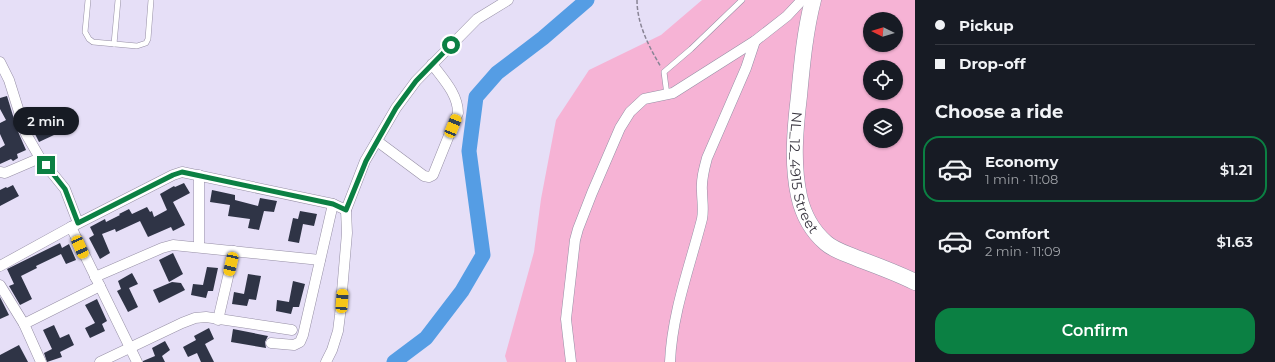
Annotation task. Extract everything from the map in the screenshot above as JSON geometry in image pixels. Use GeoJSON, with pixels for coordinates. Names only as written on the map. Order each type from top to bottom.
{"type":"FeatureCollection","features":[{"type":"Feature","properties":{"kind":"main road","name":"NL_12_4915 Street"},"geometry":{"type":"LineString","coordinates":[[814,0],[802,61],[795,146],[799,197],[805,214],[814,231],[831,247],[915,282]]}},
{"type":"Feature","properties":{"kind":"main road","name":"NL_12_4915 Street"},"geometry":{"type":"LineString","coordinates":[[818,0],[807,68],[800,138],[801,180],[808,209],[820,231],[834,243],[915,277]]}},
{"type":"Feature","properties":{"kind":"street"},"geometry":{"type":"LineString","coordinates":[[326,362],[332,350],[338,331],[347,233],[346,210],[366,161],[396,108],[416,81],[477,19],[508,0]]}},
{"type":"Feature","properties":{"kind":"street"},"geometry":{"type":"LineString","coordinates":[[571,362],[566,319],[575,240],[578,229],[620,128],[630,112],[644,99],[667,95],[680,89],[755,41],[787,16],[802,0]]}},
{"type":"Feature","properties":{"kind":"street"},"geometry":{"type":"LineString","coordinates":[[670,362],[671,346],[677,313],[688,264],[703,211],[702,191],[704,172],[708,158],[743,75],[755,41]]}},
{"type":"Feature","properties":{"kind":"street"},"geometry":{"type":"LineString","coordinates":[[0,62],[9,80],[26,134],[40,158],[65,189],[74,225],[100,286],[137,362]]}},
{"type":"Feature","properties":{"kind":"street"},"geometry":{"type":"LineString","coordinates":[[377,141],[424,176],[429,177],[433,175],[458,113],[458,109],[455,96],[432,64]]}},
{"type":"Feature","properties":{"kind":"street"},"geometry":{"type":"LineString","coordinates":[[0,172],[6,173],[40,158]]}},
{"type":"Feature","properties":{"kind":"street"},"geometry":{"type":"LineString","coordinates":[[0,266],[74,225],[173,175],[182,172],[333,204],[346,210]]}},
{"type":"Feature","properties":{"kind":"street"},"geometry":{"type":"LineString","coordinates":[[199,175],[199,247]]}},
{"type":"Feature","properties":{"kind":"street"},"geometry":{"type":"LineString","coordinates":[[271,343],[294,345],[300,342],[303,335],[333,204]]}},
{"type":"Feature","properties":{"kind":"street"},"geometry":{"type":"LineString","coordinates":[[96,277],[162,248],[173,245],[320,260]]}},
{"type":"Feature","properties":{"kind":"street"},"geometry":{"type":"LineString","coordinates":[[218,320],[234,251]]}},
{"type":"Feature","properties":{"kind":"street"},"geometry":{"type":"LineString","coordinates":[[0,285],[24,324],[41,362]]}},
{"type":"Feature","properties":{"kind":"street"},"geometry":{"type":"LineString","coordinates":[[24,324],[100,286]]}},
{"type":"Feature","properties":{"kind":"street"},"geometry":{"type":"LineString","coordinates":[[100,362],[195,318],[206,317],[292,330]]}},
{"type":"Feature","properties":{"kind":"lane"},"geometry":{"type":"LineString","coordinates":[[88,0],[85,32],[88,39],[93,42],[137,46],[146,43],[148,39],[151,0]]}},
{"type":"Feature","properties":{"kind":"lane"},"geometry":{"type":"LineString","coordinates":[[114,44],[118,0]]}},
{"type":"Feature","properties":{"kind":"lane"},"geometry":{"type":"LineString","coordinates":[[667,95],[664,72],[691,49],[742,0]]}},
{"type":"Feature","properties":{"kind":"path"},"geometry":{"type":"LineString","coordinates":[[637,0],[640,23],[653,54],[664,72]]}},
{"type":"Feature","properties":{"kind":"shaded area"},"geometry":{"type":"Polygon","coordinates":[[[702,0],[915,0],[915,362],[507,362],[505,356],[534,252],[541,199],[556,120],[589,70],[661,35],[702,0]]]}},
{"type":"Feature","properties":{"kind":"building"},"geometry":{"type":"Polygon","coordinates":[[[7,96],[14,119],[13,120],[26,150],[17,154],[18,158],[13,161],[11,159],[0,164],[0,148],[5,145],[0,134],[0,123],[6,120],[0,109],[0,98],[7,96]]]}},
{"type":"Feature","properties":{"kind":"building"},"geometry":{"type":"Polygon","coordinates":[[[66,114],[71,127],[39,142],[33,130],[66,114]]]}},
{"type":"Feature","properties":{"kind":"building"},"geometry":{"type":"Polygon","coordinates":[[[184,183],[190,193],[173,202],[185,225],[173,231],[171,227],[148,237],[140,221],[116,232],[115,229],[102,234],[110,253],[100,259],[89,238],[94,235],[90,227],[105,219],[106,222],[129,209],[132,214],[147,207],[150,212],[152,211],[154,217],[167,210],[160,194],[174,186],[175,187],[184,183]]]}},
{"type":"Feature","properties":{"kind":"building"},"geometry":{"type":"Polygon","coordinates":[[[13,185],[19,196],[0,206],[0,190],[13,185]]]}},
{"type":"Feature","properties":{"kind":"building"},"geometry":{"type":"Polygon","coordinates":[[[212,190],[235,195],[235,200],[258,206],[260,198],[277,201],[274,212],[264,211],[259,230],[248,228],[250,219],[228,216],[230,205],[210,202],[212,190]]]}},
{"type":"Feature","properties":{"kind":"building"},"geometry":{"type":"Polygon","coordinates":[[[300,211],[317,214],[314,226],[303,224],[299,243],[288,241],[293,218],[298,219],[300,211]]]}},
{"type":"Feature","properties":{"kind":"building"},"geometry":{"type":"Polygon","coordinates":[[[60,243],[62,248],[69,244],[76,260],[66,264],[61,254],[36,266],[37,268],[21,276],[32,299],[20,305],[9,286],[14,284],[7,269],[60,243]]]}},
{"type":"Feature","properties":{"kind":"building"},"geometry":{"type":"Polygon","coordinates":[[[173,253],[183,274],[169,282],[159,260],[173,253]]]}},
{"type":"Feature","properties":{"kind":"building"},"geometry":{"type":"Polygon","coordinates":[[[207,267],[218,268],[213,291],[208,291],[206,298],[191,295],[193,284],[203,285],[207,267]]]}},
{"type":"Feature","properties":{"kind":"building"},"geometry":{"type":"Polygon","coordinates":[[[132,273],[138,284],[129,288],[138,307],[128,312],[117,291],[121,289],[118,281],[132,273]]]}},
{"type":"Feature","properties":{"kind":"building"},"geometry":{"type":"Polygon","coordinates":[[[248,274],[261,276],[256,300],[249,299],[247,306],[232,304],[234,292],[244,294],[248,274]]]}},
{"type":"Feature","properties":{"kind":"building"},"geometry":{"type":"Polygon","coordinates":[[[293,281],[305,284],[299,307],[293,307],[291,314],[276,311],[277,300],[289,302],[293,281]]]}},
{"type":"Feature","properties":{"kind":"building"},"geometry":{"type":"Polygon","coordinates":[[[172,282],[181,283],[185,290],[159,303],[153,290],[172,282]]]}},
{"type":"Feature","properties":{"kind":"building"},"geometry":{"type":"Polygon","coordinates":[[[0,297],[9,315],[0,319],[0,297]]]}},
{"type":"Feature","properties":{"kind":"building"},"geometry":{"type":"Polygon","coordinates":[[[97,299],[107,321],[102,324],[105,331],[90,338],[85,328],[95,323],[85,305],[97,299]]]}},
{"type":"Feature","properties":{"kind":"building"},"geometry":{"type":"Polygon","coordinates":[[[54,325],[60,338],[69,334],[74,345],[60,352],[62,357],[47,362],[44,353],[52,349],[43,330],[54,325]]]}},
{"type":"Feature","properties":{"kind":"building"},"geometry":{"type":"Polygon","coordinates":[[[209,328],[214,339],[205,344],[214,362],[201,362],[197,353],[188,357],[183,347],[196,340],[194,336],[209,328]]]}},
{"type":"Feature","properties":{"kind":"building"},"geometry":{"type":"Polygon","coordinates":[[[233,329],[268,336],[265,342],[266,348],[231,342],[233,329]]]}},
{"type":"Feature","properties":{"kind":"building"},"geometry":{"type":"Polygon","coordinates":[[[165,341],[170,350],[162,356],[165,362],[143,362],[155,356],[152,348],[165,341]]]}},
{"type":"Feature","properties":{"kind":"building"},"geometry":{"type":"Polygon","coordinates":[[[19,345],[28,362],[0,362],[0,355],[19,345]]]}},
{"type":"Feature","properties":{"kind":"waterway"},"geometry":{"type":"LineString","coordinates":[[394,362],[426,338],[462,291],[483,255],[469,151],[476,97],[497,73],[543,38],[587,0]]}},
{"type":"Feature","properties":{"kind":"route"},"geometry":{"type":"LineString","coordinates":[[46,165],[65,189],[78,223],[173,175],[182,172],[333,204],[346,210],[366,161],[396,108],[416,81],[451,45]]}}]}
